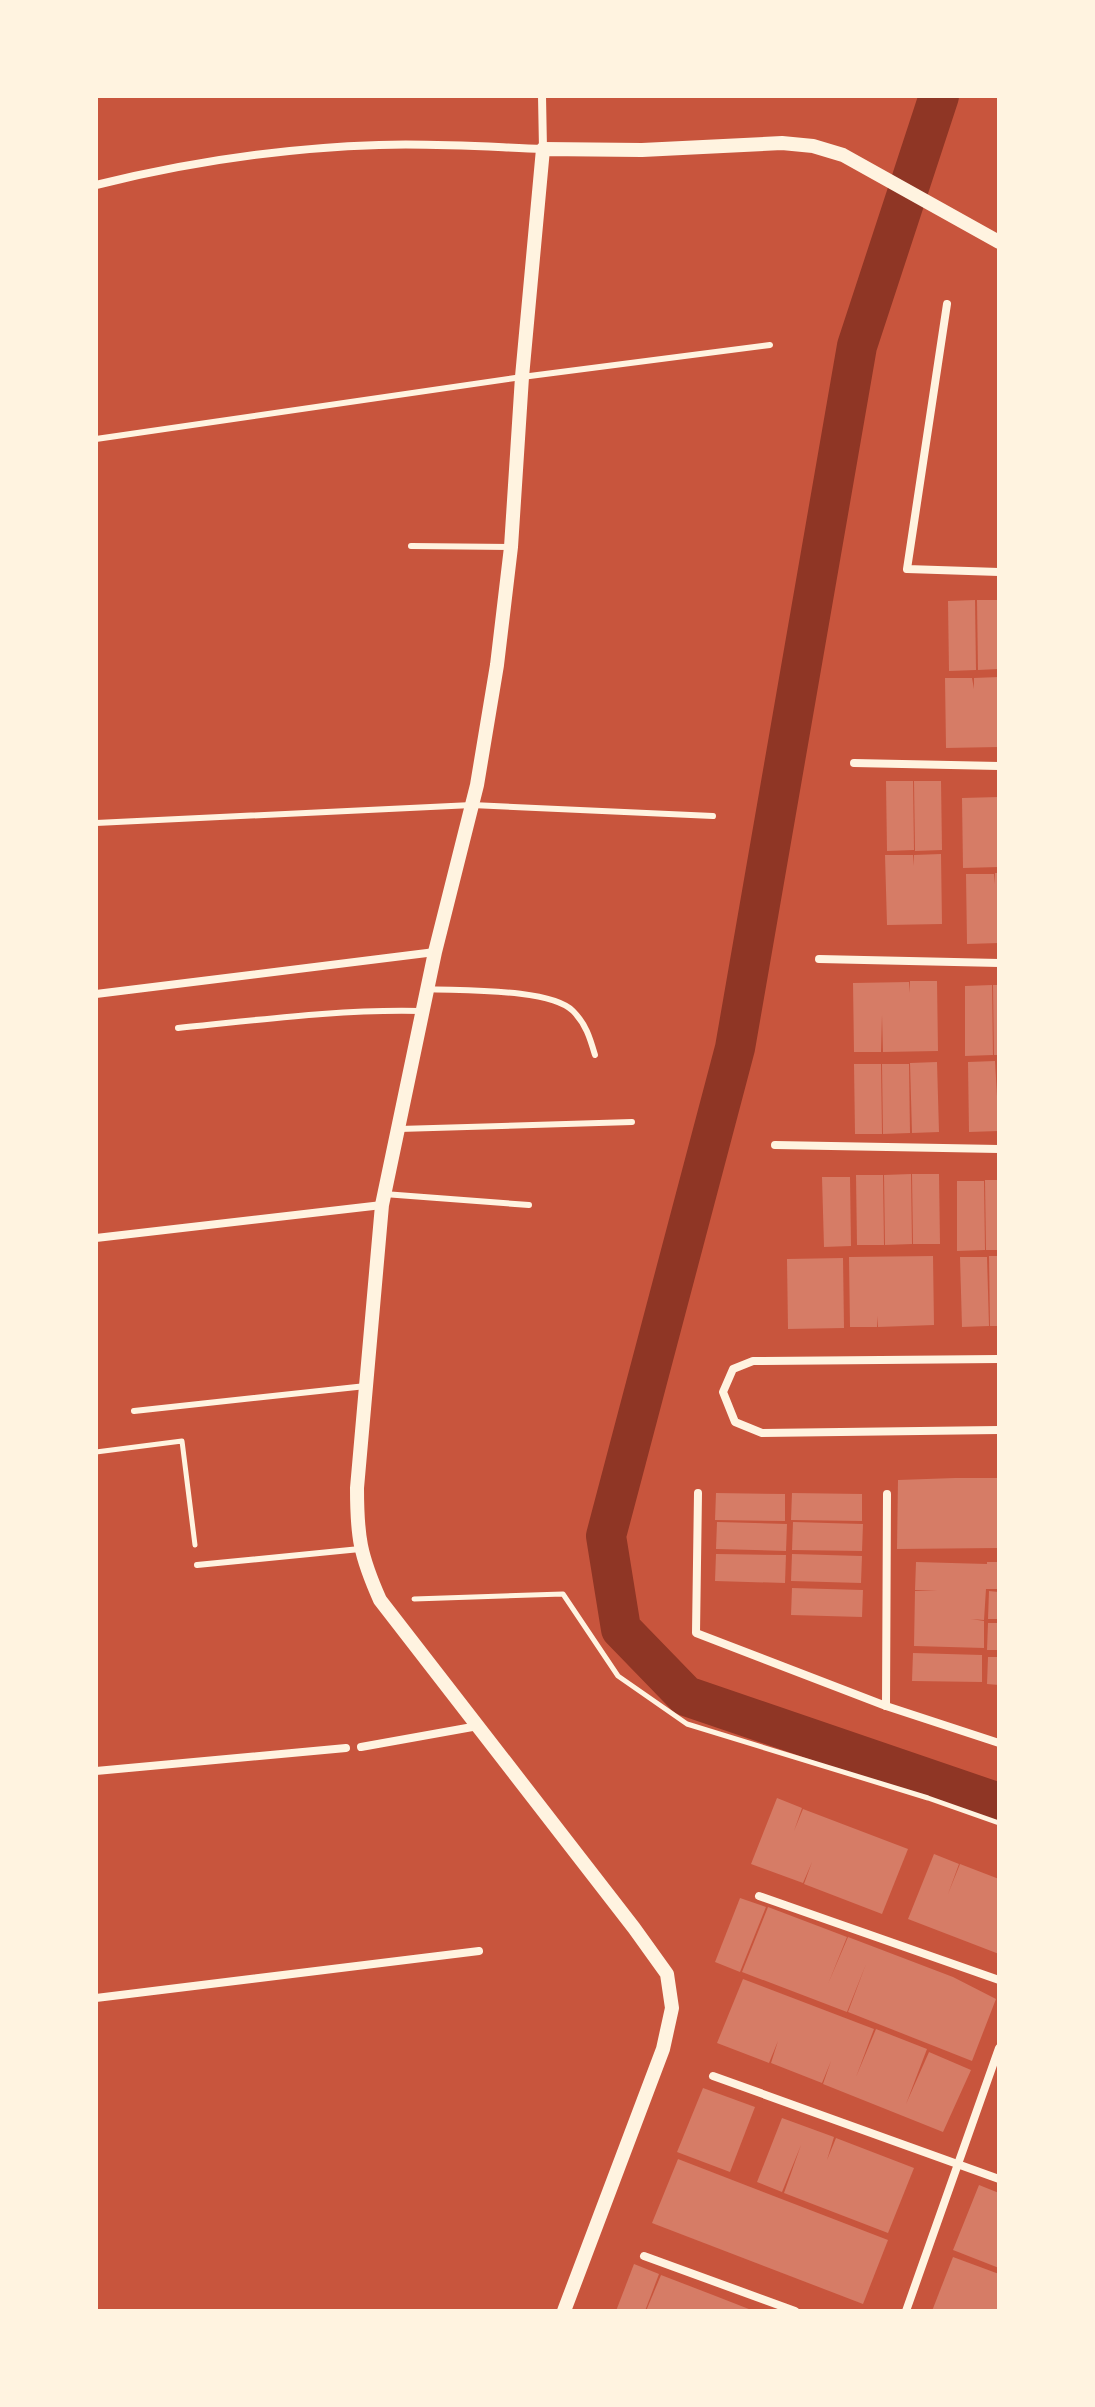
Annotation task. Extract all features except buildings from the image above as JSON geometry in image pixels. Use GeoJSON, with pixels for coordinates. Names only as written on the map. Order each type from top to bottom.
{"type":"FeatureCollection","features":[{"type":"Feature","properties":{"kind":"street"},"geometry":{"type":"LineString","coordinates":[[542,96],[543,149],[522,377],[511,547],[497,665],[472,805],[435,952],[383,1200],[357,1488],[357,1533],[380,1600],[667,1974],[672,2008],[663,2049],[564,2311]]}},
{"type":"Feature","properties":{"kind":"street"},"geometry":{"type":"LineString","coordinates":[[96,185],[168,169],[311,149],[381,144],[642,150],[782,143],[813,146],[843,155],[999,242]]}},
{"type":"Feature","properties":{"kind":"street"},"geometry":{"type":"LineString","coordinates":[[947,304],[907,569],[999,572]]}},
{"type":"Feature","properties":{"kind":"street"},"geometry":{"type":"LineString","coordinates":[[854,763],[999,766]]}},
{"type":"Feature","properties":{"kind":"street"},"geometry":{"type":"LineString","coordinates":[[96,994],[435,952]]}},
{"type":"Feature","properties":{"kind":"street"},"geometry":{"type":"LineString","coordinates":[[819,959],[999,963]]}},
{"type":"Feature","properties":{"kind":"street"},"geometry":{"type":"LineString","coordinates":[[775,1145],[999,1149]]}},
{"type":"Feature","properties":{"kind":"street"},"geometry":{"type":"LineString","coordinates":[[96,1238],[383,1200]]}},
{"type":"Feature","properties":{"kind":"street"},"geometry":{"type":"LineString","coordinates":[[999,1359],[753,1361],[733,1369],[723,1392],[735,1422],[762,1433],[999,1430]]}},
{"type":"Feature","properties":{"kind":"street"},"geometry":{"type":"LineString","coordinates":[[698,1493],[696,1633],[886,1706],[999,1743]]}},
{"type":"Feature","properties":{"kind":"street"},"geometry":{"type":"LineString","coordinates":[[886,1706],[887,1494]]}},
{"type":"Feature","properties":{"kind":"street"},"geometry":{"type":"LineString","coordinates":[[361,1747],[478,1726]]}},
{"type":"Feature","properties":{"kind":"street"},"geometry":{"type":"LineString","coordinates":[[96,1771],[346,1748]]}},
{"type":"Feature","properties":{"kind":"street"},"geometry":{"type":"LineString","coordinates":[[759,1896],[999,1980]]}},
{"type":"Feature","properties":{"kind":"street"},"geometry":{"type":"LineString","coordinates":[[96,1998],[479,1951]]}},
{"type":"Feature","properties":{"kind":"street"},"geometry":{"type":"LineString","coordinates":[[906,2311],[999,2048]]}},
{"type":"Feature","properties":{"kind":"street"},"geometry":{"type":"LineString","coordinates":[[713,2076],[999,2179]]}},
{"type":"Feature","properties":{"kind":"street"},"geometry":{"type":"LineString","coordinates":[[644,2256],[795,2311]]}},
{"type":"Feature","properties":{"kind":"lane"},"geometry":{"type":"LineString","coordinates":[[96,439],[522,377],[770,345]]}},
{"type":"Feature","properties":{"kind":"lane"},"geometry":{"type":"LineString","coordinates":[[411,546],[511,547]]}},
{"type":"Feature","properties":{"kind":"lane"},"geometry":{"type":"LineString","coordinates":[[96,823],[472,805],[713,816]]}},
{"type":"Feature","properties":{"kind":"lane"},"geometry":{"type":"LineString","coordinates":[[427,989],[544,996],[571,1008],[586,1026],[595,1055]]}},
{"type":"Feature","properties":{"kind":"lane"},"geometry":{"type":"LineString","coordinates":[[178,1028],[316,1014],[422,1011]]}},
{"type":"Feature","properties":{"kind":"lane"},"geometry":{"type":"LineString","coordinates":[[398,1129],[632,1122]]}},
{"type":"Feature","properties":{"kind":"lane"},"geometry":{"type":"LineString","coordinates":[[383,1200],[529,1205]]}},
{"type":"Feature","properties":{"kind":"lane"},"geometry":{"type":"LineString","coordinates":[[134,1411],[366,1386]]}},
{"type":"Feature","properties":{"kind":"lane"},"geometry":{"type":"LineString","coordinates":[[197,1565],[360,1549]]}},
{"type":"Feature","properties":{"kind":"path"},"geometry":{"type":"LineString","coordinates":[[96,1452],[182,1441],[197,1565]]}},
{"type":"Feature","properties":{"kind":"path"},"geometry":{"type":"LineString","coordinates":[[380,1600],[563,1594],[618,1676],[687,1724],[999,1823]]}},
{"type":"Feature","properties":{"kind":"waterway"},"geometry":{"type":"LineString","coordinates":[[939,96],[857,346],[735,1048],[606,1536],[621,1629],[686,1696],[999,1803]]}}]}
